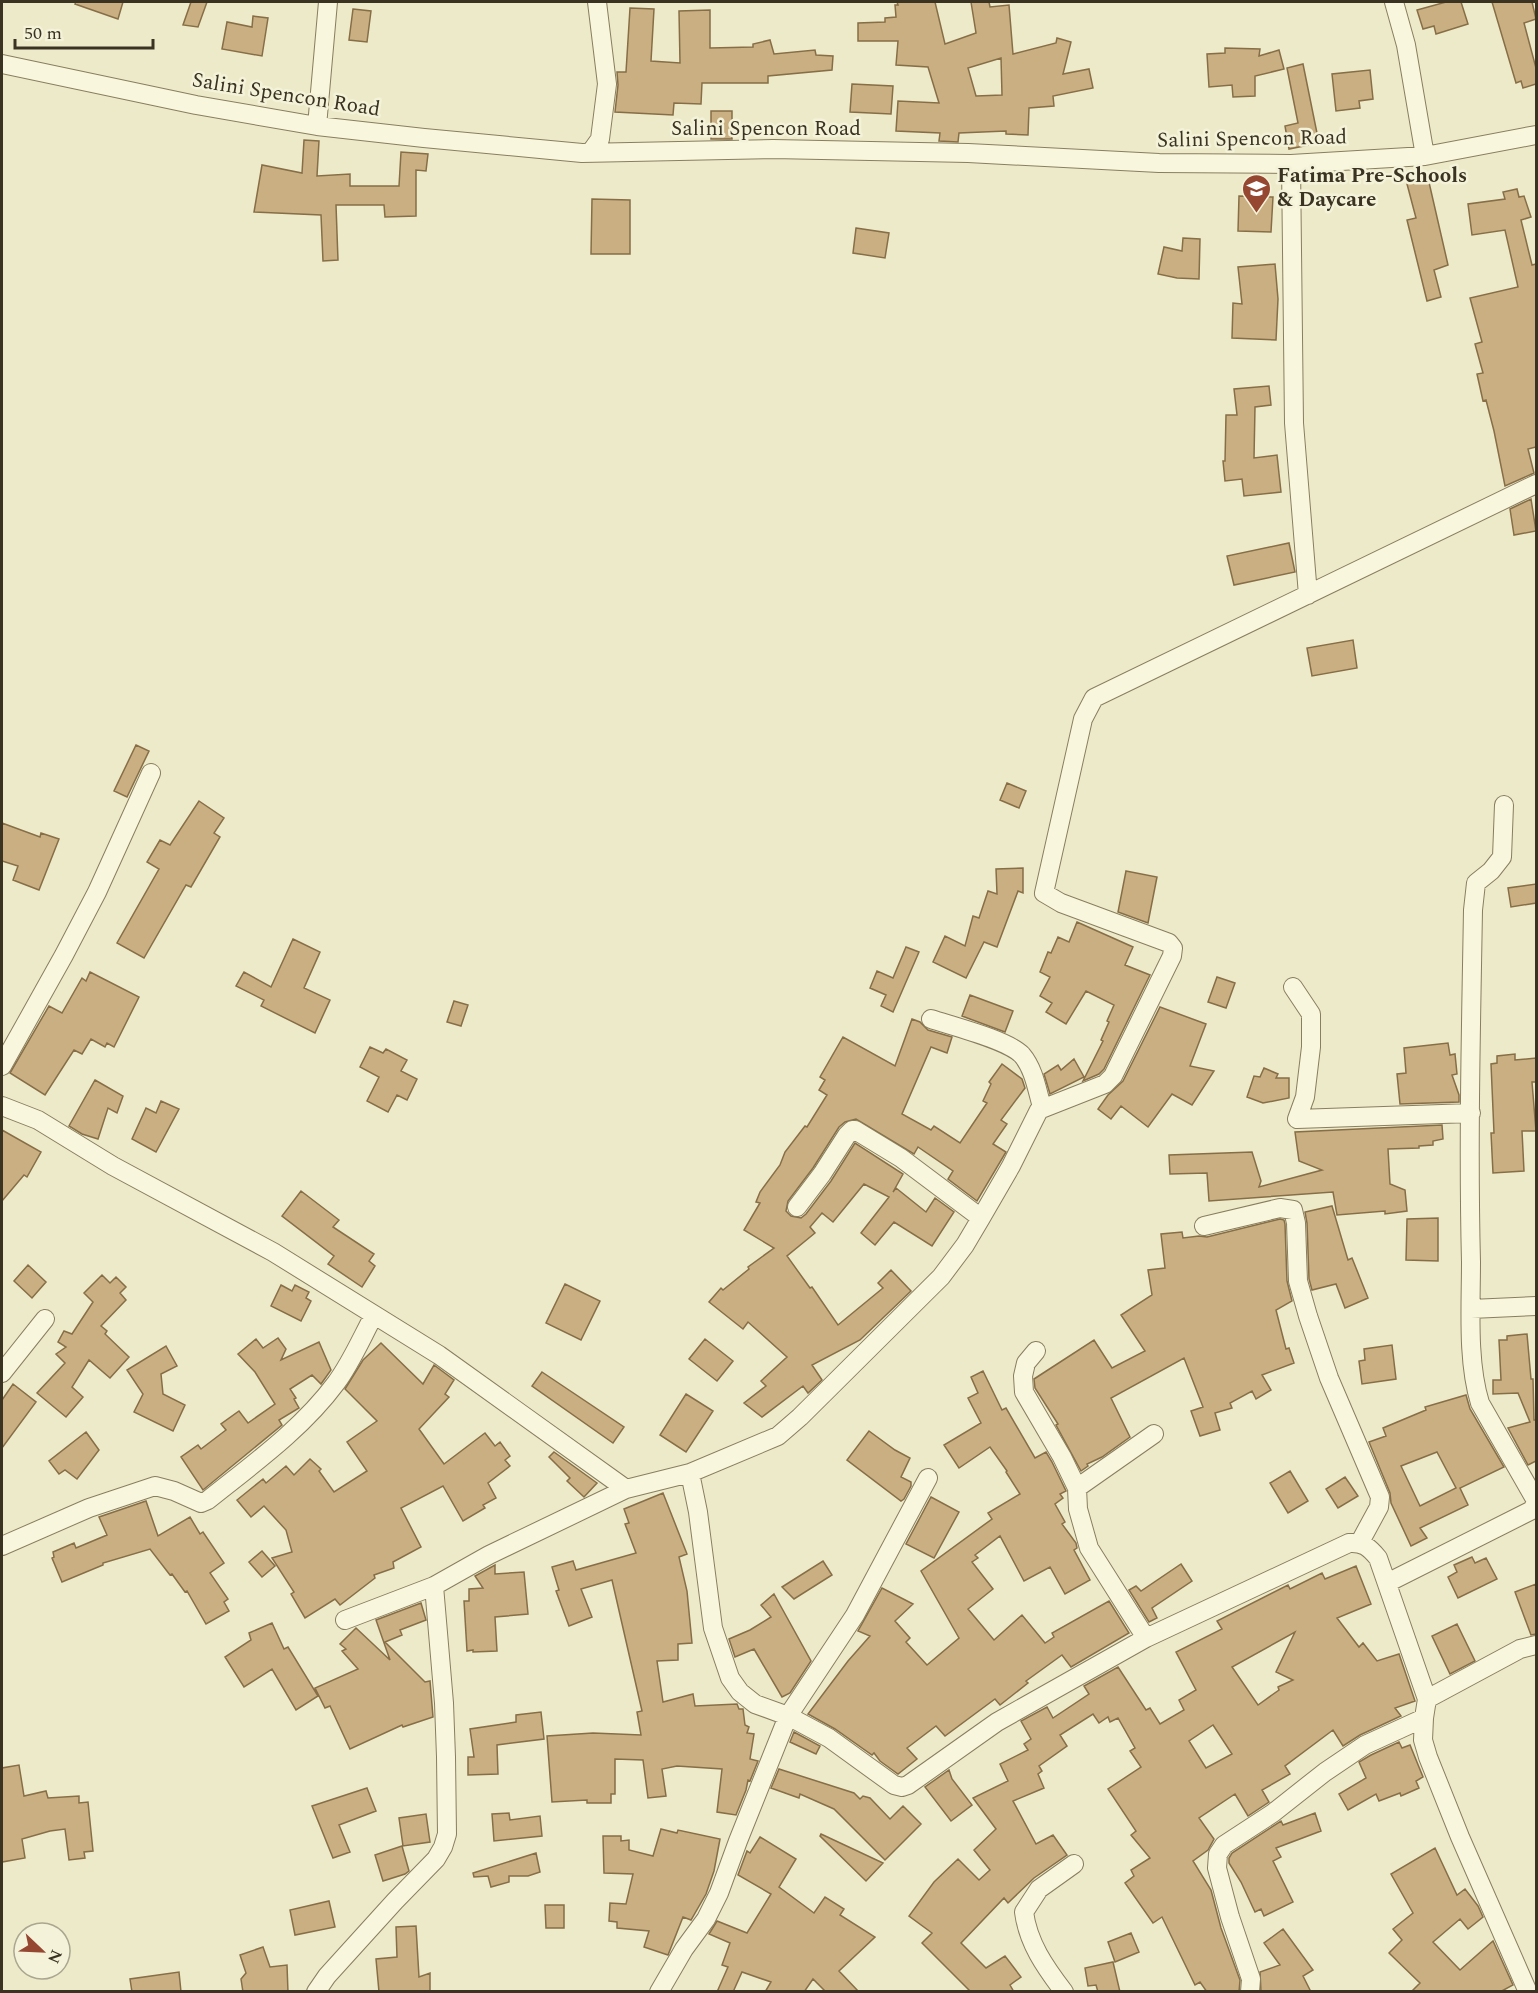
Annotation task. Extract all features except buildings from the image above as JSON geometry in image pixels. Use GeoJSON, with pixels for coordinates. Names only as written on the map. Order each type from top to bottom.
{"type":"FeatureCollection","features":[{"type":"Feature","properties":{"kind":"street"},"geometry":{"type":"LineString","coordinates":[[317,126],[328,2]]}},
{"type":"Feature","properties":{"kind":"street"},"geometry":{"type":"LineString","coordinates":[[590,153],[600,139],[607,84],[597,2]]}},
{"type":"Feature","properties":{"kind":"street"},"geometry":{"type":"LineString","coordinates":[[1394,2],[1406,45],[1425,156]]}},
{"type":"Feature","properties":{"kind":"street","name":"Salini Spencon Road"},"geometry":{"type":"LineString","coordinates":[[2,64],[196,105],[317,126],[590,153],[796,149],[968,153],[1159,163],[1291,164],[1425,156],[1536,135]]}},
{"type":"Feature","properties":{"kind":"street"},"geometry":{"type":"LineString","coordinates":[[1291,164],[1294,423],[1308,595]]}},
{"type":"Feature","properties":{"kind":"street"},"geometry":{"type":"LineString","coordinates":[[345,1620],[434,1586],[489,1555],[626,1489],[690,1473],[778,1436],[800,1418],[941,1277],[965,1245],[1042,1107],[1105,1084],[1113,1076],[1172,956],[1173,948],[1170,943],[1061,903],[1044,892],[1083,718],[1094,698],[1536,484]]}},
{"type":"Feature","properties":{"kind":"street"},"geometry":{"type":"LineString","coordinates":[[2,1066],[97,892],[151,773]]}},
{"type":"Feature","properties":{"kind":"street"},"geometry":{"type":"LineString","coordinates":[[1387,1583],[1532,1510],[1535,1504],[1535,1499],[1480,1403],[1472,1350],[1470,1113],[1473,910],[1476,883],[1491,872],[1502,857],[1504,805]]}},
{"type":"Feature","properties":{"kind":"street"},"geometry":{"type":"LineString","coordinates":[[1293,987],[1311,1014],[1311,1047],[1305,1097],[1297,1119],[1470,1113]]}},
{"type":"Feature","properties":{"kind":"street"},"geometry":{"type":"LineString","coordinates":[[931,1019],[999,1042],[1020,1053],[1032,1072],[1042,1107]]}},
{"type":"Feature","properties":{"kind":"street"},"geometry":{"type":"LineString","coordinates":[[2,1106],[38,1120],[113,1166],[273,1252],[439,1355],[626,1489]]}},
{"type":"Feature","properties":{"kind":"street"},"geometry":{"type":"LineString","coordinates":[[797,1207],[847,1135],[855,1130],[901,1158],[981,1218]]}},
{"type":"Feature","properties":{"kind":"street"},"geometry":{"type":"LineString","coordinates":[[1204,1226],[1280,1208],[1293,1210],[1296,1223],[1298,1281],[1308,1316],[1329,1378],[1380,1497],[1379,1507],[1360,1542]]}},
{"type":"Feature","properties":{"kind":"street"},"geometry":{"type":"LineString","coordinates":[[1472,1309],[1536,1306]]}},
{"type":"Feature","properties":{"kind":"street"},"geometry":{"type":"LineString","coordinates":[[2,1546],[88,1508],[155,1486],[174,1491],[201,1503],[208,1500],[296,1428],[322,1400],[337,1382],[374,1315]]}},
{"type":"Feature","properties":{"kind":"street"},"geometry":{"type":"LineString","coordinates":[[2,1373],[45,1319]]}},
{"type":"Feature","properties":{"kind":"street"},"geometry":{"type":"LineString","coordinates":[[1036,1351],[1026,1363],[1023,1376],[1024,1392],[1062,1457],[1077,1488],[1078,1509],[1089,1548],[1146,1638]]}},
{"type":"Feature","properties":{"kind":"street"},"geometry":{"type":"LineString","coordinates":[[1077,1488],[1154,1434]]}},
{"type":"Feature","properties":{"kind":"street"},"geometry":{"type":"LineString","coordinates":[[690,1473],[698,1512],[713,1628],[730,1678],[740,1692],[755,1704],[788,1716],[829,1738],[894,1785],[902,1787],[997,1722],[1146,1638],[1349,1542],[1360,1542],[1370,1548],[1377,1558],[1387,1583],[1427,1699],[1423,1740],[1428,1757],[1460,1837],[1528,1992]]}},
{"type":"Feature","properties":{"kind":"street"},"geometry":{"type":"LineString","coordinates":[[659,1992],[684,1949],[706,1919],[719,1893],[788,1716],[855,1615],[928,1478]]}},
{"type":"Feature","properties":{"kind":"street"},"geometry":{"type":"LineString","coordinates":[[316,1992],[342,1959],[436,1859],[447,1834],[444,1703],[434,1586]]}},
{"type":"Feature","properties":{"kind":"street"},"geometry":{"type":"LineString","coordinates":[[1427,1699],[1520,1649],[1536,1645]]}},
{"type":"Feature","properties":{"kind":"street"},"geometry":{"type":"LineString","coordinates":[[1250,1992],[1251,1979],[1230,1917],[1217,1868],[1218,1854],[1224,1845],[1273,1813],[1324,1772],[1365,1745],[1424,1718]]}},
{"type":"Feature","properties":{"kind":"street"},"geometry":{"type":"LineString","coordinates":[[1064,1992],[1043,1964],[1026,1928],[1024,1912],[1039,1889],[1074,1864]]}},
{"type":"Feature","properties":{"kind":"place","name":"Fatima Pre-Schools & Daycare"},"geometry":{"type":"Point","coordinates":[1256,214]}}]}
